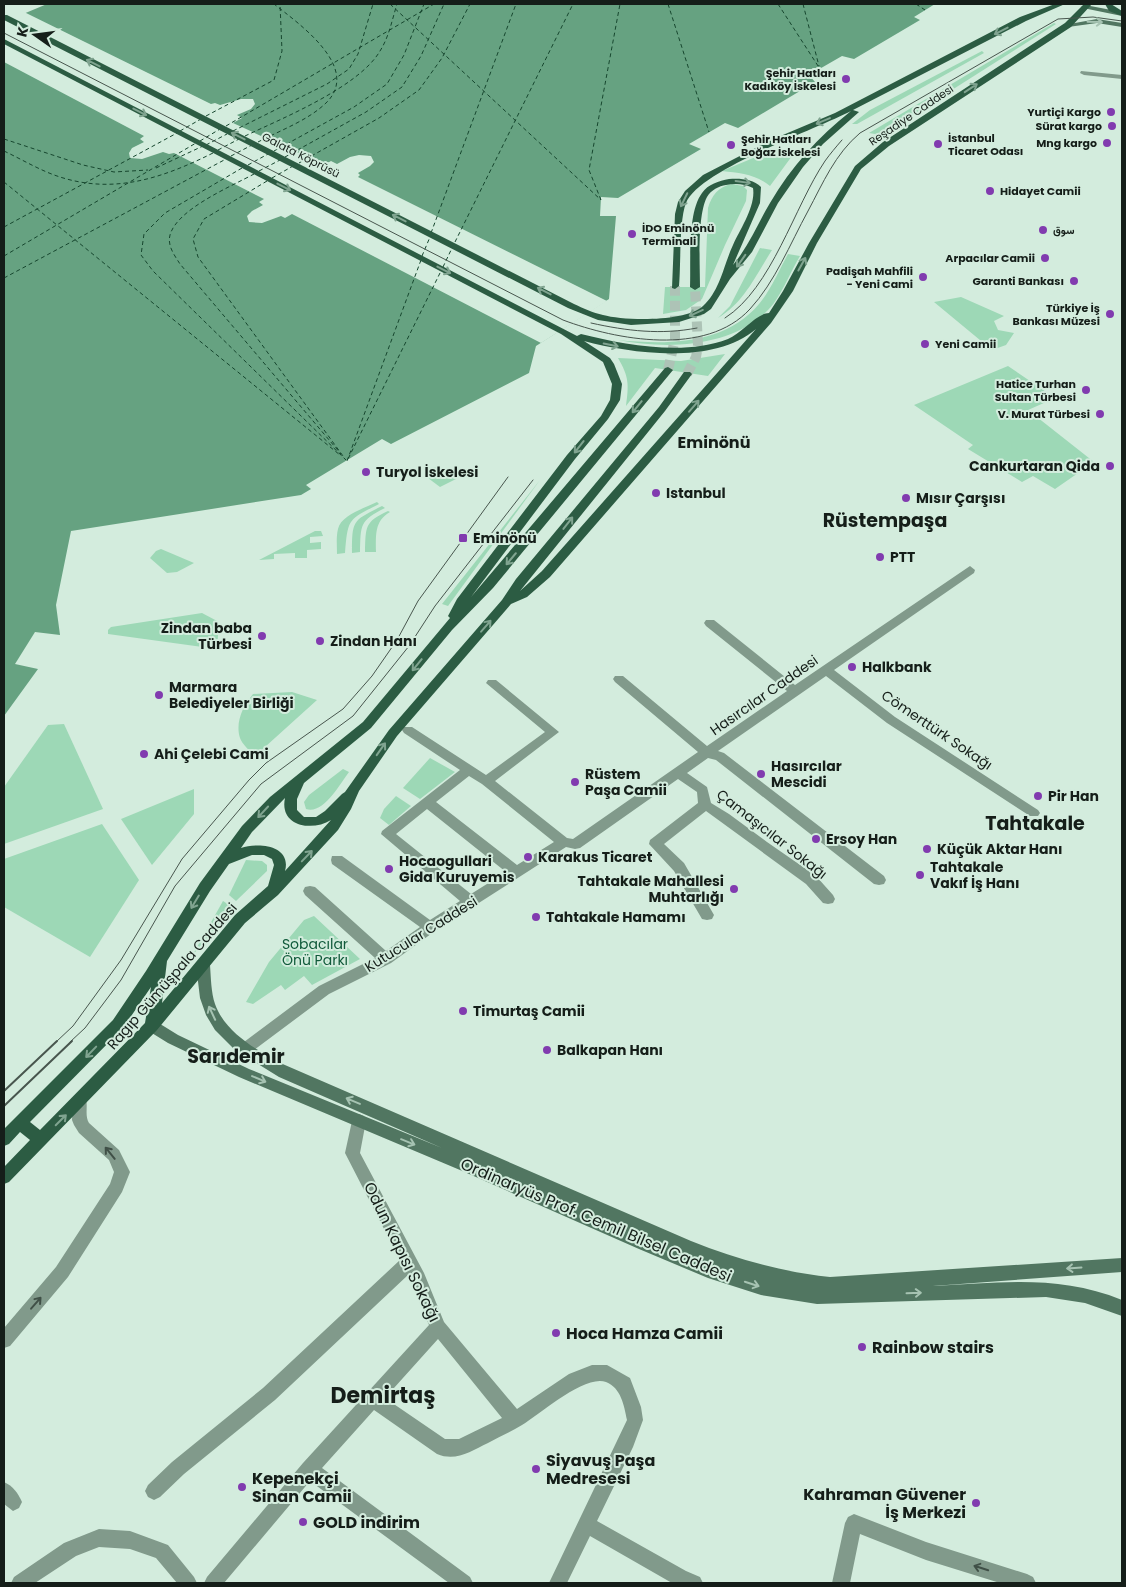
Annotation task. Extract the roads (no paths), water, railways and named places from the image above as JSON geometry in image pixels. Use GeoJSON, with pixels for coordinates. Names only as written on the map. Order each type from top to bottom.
{"type":"FeatureCollection","features":[{"type":"Feature","properties":{"kind":"main road"},"geometry":{"type":"LineString","coordinates":[[1108,4],[1112,9],[1122,14]]}},
{"type":"Feature","properties":{"kind":"main road"},"geometry":{"type":"LineString","coordinates":[[675,286],[679,214],[682,202],[696,184],[774,142],[838,114],[1045,10],[1064,6]]}},
{"type":"Feature","properties":{"kind":"main road"},"geometry":{"type":"LineString","coordinates":[[1076,8],[1086,6]]}},
{"type":"Feature","properties":{"kind":"main road","name":"Reşadiye Caddesi"},"geometry":{"type":"LineString","coordinates":[[506,603],[523,594],[546,574],[768,321],[853,176],[864,161],[886,144],[1068,25],[1086,6]]}},
{"type":"Feature","properties":{"kind":"main road","name":"Galata Köprüsü"},"geometry":{"type":"LineString","coordinates":[[4,17],[587,313],[601,318],[631,322],[679,319],[701,312],[708,307],[726,277]]}},
{"type":"Feature","properties":{"kind":"main road"},"geometry":{"type":"LineString","coordinates":[[4,42],[564,332],[601,355],[611,366],[617,382],[617,392],[611,408],[461,602],[448,628]]}},
{"type":"Feature","properties":{"kind":"main road"},"geometry":{"type":"LineString","coordinates":[[726,277],[741,262],[773,204],[806,156],[838,125],[883,92]]}},
{"type":"Feature","properties":{"kind":"main road"},"geometry":{"type":"LineString","coordinates":[[695,287],[700,203],[709,189],[717,184],[734,181],[744,182],[756,187],[758,193],[756,203],[729,263],[726,277]]}},
{"type":"Feature","properties":{"kind":"main road"},"geometry":{"type":"LineString","coordinates":[[564,332],[632,349],[653,351],[683,350],[721,344],[738,338],[778,306]]}},
{"type":"Feature","properties":{"kind":"main road"},"geometry":{"type":"LineString","coordinates":[[448,628],[489,585],[668,370]]}},
{"type":"Feature","properties":{"kind":"main road"},"geometry":{"type":"LineString","coordinates":[[506,603],[520,582],[662,409],[687,374]]}},
{"type":"Feature","properties":{"kind":"main road","name":"Ragıp Gümüşpala Caddesi"},"geometry":{"type":"LineString","coordinates":[[4,1177],[152,1026],[240,919],[272,891],[333,827],[345,808],[353,789],[393,733],[506,603]]}},
{"type":"Feature","properties":{"kind":"main road","name":"Ragıp Gümüşpala Caddesi"},"geometry":{"type":"LineString","coordinates":[[4,1139],[118,1024],[222,862],[247,829],[274,800],[367,725],[448,628]]}},
{"type":"Feature","properties":{"kind":"main road"},"geometry":{"type":"LineString","coordinates":[[299,780],[290,802],[291,813],[296,819],[304,822],[323,819],[353,789]]}},
{"type":"Feature","properties":{"kind":"main road"},"geometry":{"type":"LineString","coordinates":[[222,862],[239,853],[254,849],[268,850],[278,856],[280,866],[272,891]]}},
{"type":"Feature","properties":{"kind":"main road"},"geometry":{"type":"LineString","coordinates":[[152,1026],[162,957]]}},
{"type":"Feature","properties":{"kind":"main road"},"geometry":{"type":"LineString","coordinates":[[20,1123],[41,1140]]}},
{"type":"Feature","properties":{"kind":"street"},"geometry":{"type":"LineString","coordinates":[[1086,6],[1122,14]]}},
{"type":"Feature","properties":{"kind":"street"},"geometry":{"type":"LineString","coordinates":[[1068,25],[1097,21],[1122,25]]}},
{"type":"Feature","properties":{"kind":"street"},"geometry":{"type":"LineString","coordinates":[[1084,74],[1122,77]]}},
{"type":"Feature","properties":{"kind":"street","name":"Hasırcılar Caddesi"},"geometry":{"type":"LineString","coordinates":[[570,843],[678,773],[970,570]]}},
{"type":"Feature","properties":{"kind":"street"},"geometry":{"type":"LineString","coordinates":[[710,623],[796,692]]}},
{"type":"Feature","properties":{"kind":"street","name":"Cömerttürk Sokağı"},"geometry":{"type":"LineString","coordinates":[[826,670],[891,720],[1034,813]]}},
{"type":"Feature","properties":{"kind":"street"},"geometry":{"type":"LineString","coordinates":[[619,679],[707,752],[720,756],[879,880]]}},
{"type":"Feature","properties":{"kind":"street"},"geometry":{"type":"LineString","coordinates":[[486,781],[554,732],[492,683]]}},
{"type":"Feature","properties":{"kind":"street"},"geometry":{"type":"LineString","coordinates":[[408,730],[486,781],[570,843]]}},
{"type":"Feature","properties":{"kind":"street"},"geometry":{"type":"LineString","coordinates":[[469,770],[387,834],[471,902]]}},
{"type":"Feature","properties":{"kind":"street","name":"Çamaşıcılar Sokağı"},"geometry":{"type":"LineString","coordinates":[[678,773],[703,790],[705,805],[725,817],[762,846],[811,880],[828,899]]}},
{"type":"Feature","properties":{"kind":"street"},"geometry":{"type":"LineString","coordinates":[[426,802],[517,872]]}},
{"type":"Feature","properties":{"kind":"street"},"geometry":{"type":"LineString","coordinates":[[705,805],[655,844],[679,867],[707,915]]}},
{"type":"Feature","properties":{"kind":"street","name":"Kutucular Caddesi"},"geometry":{"type":"LineString","coordinates":[[245,1049],[324,990],[386,959],[430,927],[517,872],[570,843]]}},
{"type":"Feature","properties":{"kind":"street"},"geometry":{"type":"LineString","coordinates":[[337,860],[430,927]]}},
{"type":"Feature","properties":{"kind":"street"},"geometry":{"type":"LineString","coordinates":[[310,891],[386,959]]}},
{"type":"Feature","properties":{"kind":"street","name":"Ordinaryüs Prof. Cemil Bilsel Caddesi"},"geometry":{"type":"LineString","coordinates":[[203,965],[208,1003],[214,1019],[229,1036],[245,1049],[284,1073],[642,1229],[726,1262],[794,1281],[830,1285],[1122,1265]]}},
{"type":"Feature","properties":{"kind":"street","name":"Ordinaryüs Prof. Cemil Bilsel Caddesi"},"geometry":{"type":"LineString","coordinates":[[152,1026],[172,1039],[208,1056],[698,1266],[761,1287],[791,1293],[850,1296],[1046,1289],[1073,1291],[1103,1299],[1122,1308]]}},
{"type":"Feature","properties":{"kind":"street"},"geometry":{"type":"LineString","coordinates":[[4,1340],[62,1272],[116,1187],[122,1172],[114,1156],[84,1128],[80,1120],[80,1100]]}},
{"type":"Feature","properties":{"kind":"street","name":"Odun Kapısı Sokağı"},"geometry":{"type":"LineString","coordinates":[[360,1121],[352,1153],[410,1262],[438,1327],[515,1420]]}},
{"type":"Feature","properties":{"kind":"street"},"geometry":{"type":"LineString","coordinates":[[154,1491],[178,1468],[268,1394],[410,1262]]}},
{"type":"Feature","properties":{"kind":"street"},"geometry":{"type":"LineString","coordinates":[[213,1583],[309,1469],[438,1327]]}},
{"type":"Feature","properties":{"kind":"street"},"geometry":{"type":"LineString","coordinates":[[372,1398],[443,1448],[460,1448],[515,1420],[575,1380],[592,1373],[607,1373],[624,1384],[634,1407],[635,1420],[627,1441],[558,1583]]}},
{"type":"Feature","properties":{"kind":"street"},"geometry":{"type":"LineString","coordinates":[[309,1469],[464,1583]]}},
{"type":"Feature","properties":{"kind":"street"},"geometry":{"type":"LineString","coordinates":[[840,1583],[854,1523],[926,1551],[1027,1583]]}},
{"type":"Feature","properties":{"kind":"street"},"geometry":{"type":"LineString","coordinates":[[587,1525],[682,1579],[694,1583]]}},
{"type":"Feature","properties":{"kind":"street"},"geometry":{"type":"LineString","coordinates":[[20,1583],[70,1549],[99,1538],[130,1540],[162,1551],[188,1583]]}},
{"type":"Feature","properties":{"kind":"tunnel"},"geometry":{"type":"LineString","coordinates":[[668,370],[675,339],[675,286]]}},
{"type":"Feature","properties":{"kind":"tunnel"},"geometry":{"type":"LineString","coordinates":[[687,374],[696,357],[698,345],[695,287]]}},
{"type":"Feature","properties":{"kind":"tram line"},"geometry":{"type":"LineString","coordinates":[[4,33],[563,320],[608,333],[660,340],[685,339],[710,334],[732,324],[750,309],[775,275],[830,169],[843,150],[860,133],[1058,19],[1093,17],[1122,21]]}},
{"type":"Feature","properties":{"kind":"tram line"},"geometry":{"type":"LineString","coordinates":[[725,318],[742,305],[756,287],[781,246],[825,161],[842,140]]}},
{"type":"Feature","properties":{"kind":"tram line"},"geometry":{"type":"LineString","coordinates":[[591,323],[657,332],[697,328]]}},
{"type":"Feature","properties":{"kind":"tram line"},"geometry":{"type":"LineString","coordinates":[[56,1042],[73,1026],[121,960],[182,859],[249,780],[266,763],[343,709],[372,676],[397,640],[418,601],[508,477]]}},
{"type":"Feature","properties":{"kind":"tram line"},"geometry":{"type":"LineString","coordinates":[[70,1042],[85,1028],[121,980],[175,886],[261,784],[353,716],[409,646],[435,606],[533,480]]}},
{"type":"Feature","properties":{"kind":"tram line"},"geometry":{"type":"LineString","coordinates":[[4,1091],[57,1041]]}},
{"type":"Feature","properties":{"kind":"tram line"},"geometry":{"type":"LineString","coordinates":[[4,1106],[72,1041]]}},
{"type":"Feature","properties":{"kind":"place","name":"Şehir Hatları Kadıköy İskelesi"},"geometry":{"type":"Point","coordinates":[846,79]}},
{"type":"Feature","properties":{"kind":"place","name":"Yurtiçi Kargo"},"geometry":{"type":"Point","coordinates":[1111,112]}},
{"type":"Feature","properties":{"kind":"place","name":"Sürat kargo"},"geometry":{"type":"Point","coordinates":[1112,126]}},
{"type":"Feature","properties":{"kind":"place","name":"Mng kargo"},"geometry":{"type":"Point","coordinates":[1107,143]}},
{"type":"Feature","properties":{"kind":"place","name":"İstanbul Ticaret Odası"},"geometry":{"type":"Point","coordinates":[938,144]}},
{"type":"Feature","properties":{"kind":"place","name":"Şehir Hatları Boğaz İskelesi"},"geometry":{"type":"Point","coordinates":[731,145]}},
{"type":"Feature","properties":{"kind":"place","name":"Hidayet Camii"},"geometry":{"type":"Point","coordinates":[990,191]}},
{"type":"Feature","properties":{"kind":"place","name":"سوق"},"geometry":{"type":"Point","coordinates":[1043,230]}},
{"type":"Feature","properties":{"kind":"place","name":"İDO Eminönü Terminali"},"geometry":{"type":"Point","coordinates":[632,234]}},
{"type":"Feature","properties":{"kind":"place","name":"Arpacılar Camii"},"geometry":{"type":"Point","coordinates":[1045,258]}},
{"type":"Feature","properties":{"kind":"place","name":"Padişah Mahfili - Yeni Cami"},"geometry":{"type":"Point","coordinates":[923,277]}},
{"type":"Feature","properties":{"kind":"place","name":"Garanti Bankası"},"geometry":{"type":"Point","coordinates":[1074,281]}},
{"type":"Feature","properties":{"kind":"place","name":"Türkiye İş Bankası Müzesi"},"geometry":{"type":"Point","coordinates":[1110,314]}},
{"type":"Feature","properties":{"kind":"place","name":"Yeni Camii"},"geometry":{"type":"Point","coordinates":[925,344]}},
{"type":"Feature","properties":{"kind":"place","name":"Hatice Turhan Sultan Türbesi"},"geometry":{"type":"Point","coordinates":[1086,390]}},
{"type":"Feature","properties":{"kind":"place","name":"V. Murat Türbesi"},"geometry":{"type":"Point","coordinates":[1100,414]}},
{"type":"Feature","properties":{"kind":"place","name":"Cankurtaran Qida"},"geometry":{"type":"Point","coordinates":[1110,466]}},
{"type":"Feature","properties":{"kind":"place","name":"Turyol İskelesi"},"geometry":{"type":"Point","coordinates":[366,472]}},
{"type":"Feature","properties":{"kind":"place","name":"Istanbul"},"geometry":{"type":"Point","coordinates":[656,493]}},
{"type":"Feature","properties":{"kind":"place","name":"Mısır Çarşısı"},"geometry":{"type":"Point","coordinates":[906,498]}},
{"type":"Feature","properties":{"kind":"place","name":"Eminönü"},"geometry":{"type":"Point","coordinates":[463,538]}},
{"type":"Feature","properties":{"kind":"place","name":"PTT"},"geometry":{"type":"Point","coordinates":[880,557]}},
{"type":"Feature","properties":{"kind":"place","name":"Zindan baba Türbesi"},"geometry":{"type":"Point","coordinates":[262,636]}},
{"type":"Feature","properties":{"kind":"place","name":"Zindan Hanı"},"geometry":{"type":"Point","coordinates":[320,641]}},
{"type":"Feature","properties":{"kind":"place","name":"Halkbank"},"geometry":{"type":"Point","coordinates":[852,667]}},
{"type":"Feature","properties":{"kind":"place","name":"Marmara Belediyeler Birliği"},"geometry":{"type":"Point","coordinates":[159,695]}},
{"type":"Feature","properties":{"kind":"place","name":"Ahi Çelebi Cami"},"geometry":{"type":"Point","coordinates":[144,754]}},
{"type":"Feature","properties":{"kind":"place","name":"Hasırcılar Mescidi"},"geometry":{"type":"Point","coordinates":[761,774]}},
{"type":"Feature","properties":{"kind":"place","name":"Rüstem Paşa Camii"},"geometry":{"type":"Point","coordinates":[575,782]}},
{"type":"Feature","properties":{"kind":"place","name":"Pir Han"},"geometry":{"type":"Point","coordinates":[1038,796]}},
{"type":"Feature","properties":{"kind":"place","name":"Ersoy Han"},"geometry":{"type":"Point","coordinates":[816,839]}},
{"type":"Feature","properties":{"kind":"place","name":"Küçük Aktar Hanı"},"geometry":{"type":"Point","coordinates":[927,849]}},
{"type":"Feature","properties":{"kind":"place","name":"Karakus Ticaret"},"geometry":{"type":"Point","coordinates":[528,857]}},
{"type":"Feature","properties":{"kind":"place","name":"Hocaogullari Gida Kuruyemis"},"geometry":{"type":"Point","coordinates":[389,869]}},
{"type":"Feature","properties":{"kind":"place","name":"Tahtakale Vakıf İş Hanı"},"geometry":{"type":"Point","coordinates":[920,875]}},
{"type":"Feature","properties":{"kind":"place","name":"Tahtakale Mahallesi Muhtarlığı"},"geometry":{"type":"Point","coordinates":[734,889]}},
{"type":"Feature","properties":{"kind":"place","name":"Tahtakale Hamamı"},"geometry":{"type":"Point","coordinates":[536,917]}},
{"type":"Feature","properties":{"kind":"place","name":"Timurtaş Camii"},"geometry":{"type":"Point","coordinates":[463,1011]}},
{"type":"Feature","properties":{"kind":"place","name":"Balkapan Hanı"},"geometry":{"type":"Point","coordinates":[547,1050]}},
{"type":"Feature","properties":{"kind":"place","name":"Hoca Hamza Camii"},"geometry":{"type":"Point","coordinates":[556,1333]}},
{"type":"Feature","properties":{"kind":"place","name":"Rainbow stairs"},"geometry":{"type":"Point","coordinates":[862,1347]}},
{"type":"Feature","properties":{"kind":"place","name":"Siyavuş Paşa Medresesi"},"geometry":{"type":"Point","coordinates":[536,1469]}},
{"type":"Feature","properties":{"kind":"place","name":"Kepenekçi Sinan Camii"},"geometry":{"type":"Point","coordinates":[242,1487]}},
{"type":"Feature","properties":{"kind":"place","name":"Kahraman Güvener İş Merkezi"},"geometry":{"type":"Point","coordinates":[976,1503]}},
{"type":"Feature","properties":{"kind":"place","name":"GOLD indirim"},"geometry":{"type":"Point","coordinates":[303,1522]}},
{"type":"Feature","properties":{"kind":"district","name":"Eminönü"},"geometry":{"type":"Point","coordinates":[714,442]}},
{"type":"Feature","properties":{"kind":"district","name":"Rüstempaşa"},"geometry":{"type":"Point","coordinates":[885,520]}},
{"type":"Feature","properties":{"kind":"district","name":"Tahtakale"},"geometry":{"type":"Point","coordinates":[1035,823]}},
{"type":"Feature","properties":{"kind":"district","name":"Sarıdemir"},"geometry":{"type":"Point","coordinates":[236,1056]}},
{"type":"Feature","properties":{"kind":"district","name":"Demirtaş"},"geometry":{"type":"Point","coordinates":[383,1395]}},
{"type":"Feature","properties":{"kind":"park label","name":"Sobacılar Önü Parkı"},"geometry":{"type":"Point","coordinates":[315,952]}}]}
